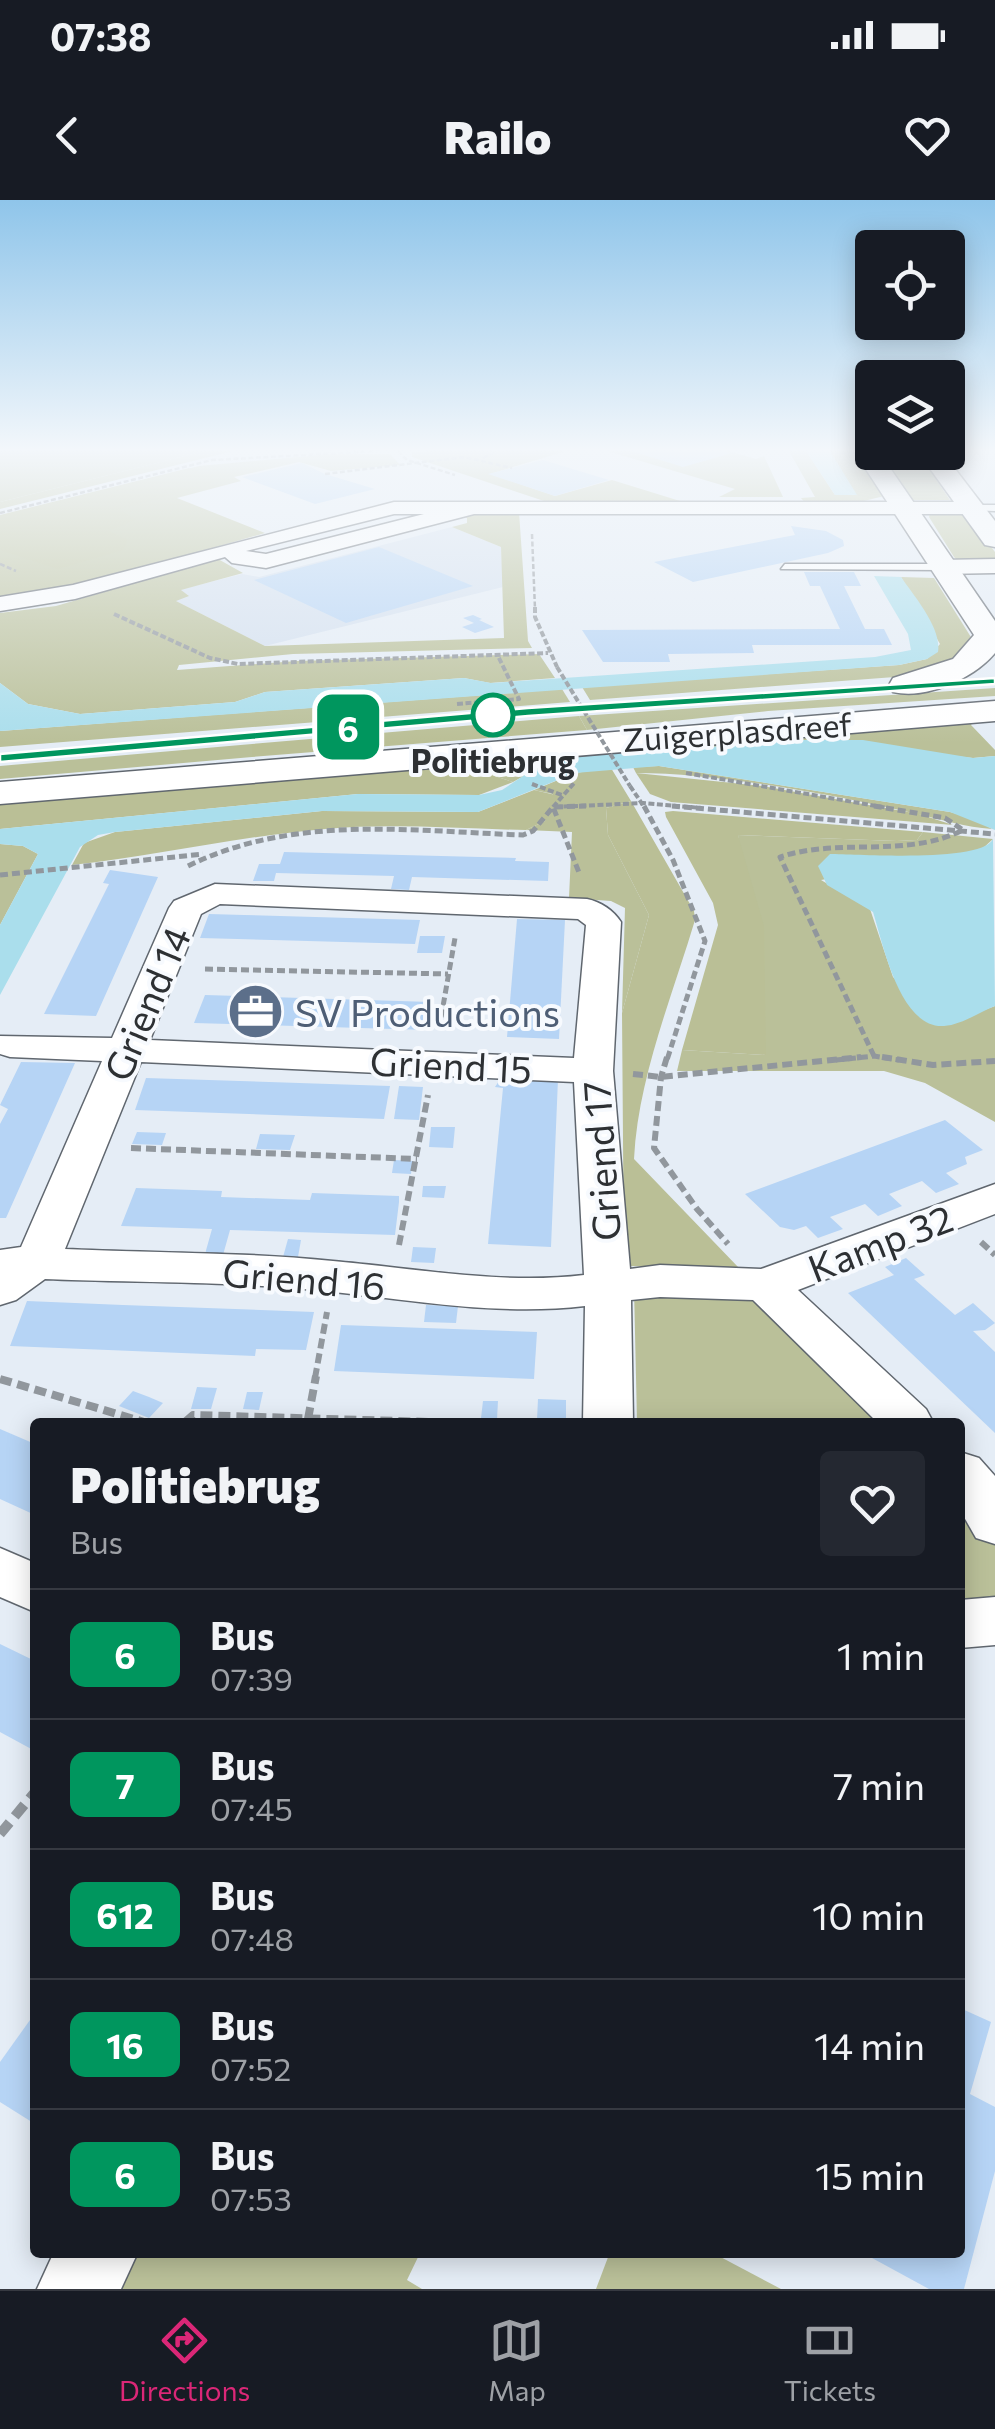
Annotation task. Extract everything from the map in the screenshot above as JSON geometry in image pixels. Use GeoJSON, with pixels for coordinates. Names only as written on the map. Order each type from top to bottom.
{"type":"FeatureCollection","features":[{"type":"Feature","properties":{"kind":"main road"},"geometry":{"type":"LineString","coordinates":[[905,685],[953,672],[979,656],[992,640],[931,548]]}},
{"type":"Feature","properties":{"kind":"main road","name":"Zuigerplasdreef"},"geometry":{"type":"LineString","coordinates":[[867,688],[995,681]]}},
{"type":"Feature","properties":{"kind":"main road","name":"Zuigerplasdreef"},"geometry":{"type":"LineString","coordinates":[[0,794],[995,711]]}},
{"type":"Feature","properties":{"kind":"street"},"geometry":{"type":"LineString","coordinates":[[0,604],[68,594],[229,549],[240,558],[266,561],[315,548]]}},
{"type":"Feature","properties":{"kind":"street"},"geometry":{"type":"LineString","coordinates":[[942,566],[995,566]]}},
{"type":"Feature","properties":{"kind":"street","name":"Griend 14"},"geometry":{"type":"LineString","coordinates":[[18,1262],[85,1146],[186,908],[215,894],[587,909]]}},
{"type":"Feature","properties":{"kind":"street","name":"Griend 17"},"geometry":{"type":"LineString","coordinates":[[587,909],[604,922],[593,1071],[608,1284],[608,1418]]}},
{"type":"Feature","properties":{"kind":"street","name":"Griend 15"},"geometry":{"type":"LineString","coordinates":[[10,1044],[593,1071]]}},
{"type":"Feature","properties":{"kind":"street","name":"Kamp 32"},"geometry":{"type":"LineString","coordinates":[[608,1284],[765,1285],[995,1198]]}},
{"type":"Feature","properties":{"kind":"street"},"geometry":{"type":"LineString","coordinates":[[0,1289],[18,1262]]}},
{"type":"Feature","properties":{"kind":"street","name":"Griend 16"},"geometry":{"type":"LineString","coordinates":[[18,1262],[333,1276],[391,1286],[554,1294],[608,1284]]}},
{"type":"Feature","properties":{"kind":"street","name":"Kamp 32"},"geometry":{"type":"LineString","coordinates":[[765,1285],[904,1418]]}},
{"type":"Feature","properties":{"kind":"street"},"geometry":{"type":"LineString","coordinates":[[965,1477],[995,1524]]}},
{"type":"Feature","properties":{"kind":"street"},"geometry":{"type":"LineString","coordinates":[[0,1571],[30,1586]]}},
{"type":"Feature","properties":{"kind":"street"},"geometry":{"type":"LineString","coordinates":[[965,1624],[995,1621]]}},
{"type":"Feature","properties":{"kind":"street"},"geometry":{"type":"LineString","coordinates":[[76,2289],[95,2258]]}},
{"type":"Feature","properties":{"kind":"lane"},"geometry":{"type":"LineString","coordinates":[[784,567],[942,566]]}},
{"type":"Feature","properties":{"kind":"path"},"geometry":{"type":"LineString","coordinates":[[532,548],[534,617],[548,653],[643,803],[673,862],[705,941],[661,1077],[654,1148],[697,1209],[765,1285]]}},
{"type":"Feature","properties":{"kind":"path"},"geometry":{"type":"LineString","coordinates":[[0,564],[226,662],[548,653]]}},
{"type":"Feature","properties":{"kind":"path"},"geometry":{"type":"LineString","coordinates":[[458,704],[518,699],[497,654]]}},
{"type":"Feature","properties":{"kind":"path"},"geometry":{"type":"LineString","coordinates":[[605,776],[639,772]]}},
{"type":"Feature","properties":{"kind":"path"},"geometry":{"type":"LineString","coordinates":[[683,773],[945,818],[962,830]]}},
{"type":"Feature","properties":{"kind":"path"},"geometry":{"type":"LineString","coordinates":[[0,875],[207,854],[276,834],[327,830],[523,835],[533,832],[572,782],[590,778]]}},
{"type":"Feature","properties":{"kind":"path"},"geometry":{"type":"LineString","coordinates":[[544,788],[562,795]]}},
{"type":"Feature","properties":{"kind":"path"},"geometry":{"type":"LineString","coordinates":[[554,807],[643,803],[995,834]]}},
{"type":"Feature","properties":{"kind":"path"},"geometry":{"type":"LineString","coordinates":[[554,807],[586,889],[587,909]]}},
{"type":"Feature","properties":{"kind":"path"},"geometry":{"type":"LineString","coordinates":[[874,1056],[780,857],[810,848],[925,845],[946,841],[962,830]]}},
{"type":"Feature","properties":{"kind":"path"},"geometry":{"type":"LineString","coordinates":[[198,902],[185,882],[188,866],[207,854]]}},
{"type":"Feature","properties":{"kind":"path"},"geometry":{"type":"LineString","coordinates":[[160,968],[448,974]]}},
{"type":"Feature","properties":{"kind":"path"},"geometry":{"type":"LineString","coordinates":[[593,1071],[661,1077],[874,1056],[933,1065],[995,1060]]}},
{"type":"Feature","properties":{"kind":"path"},"geometry":{"type":"LineString","coordinates":[[85,1146],[418,1159]]}},
{"type":"Feature","properties":{"kind":"path"},"geometry":{"type":"LineString","coordinates":[[308,1418],[333,1276]]}},
{"type":"Feature","properties":{"kind":"path"},"geometry":{"type":"LineString","coordinates":[[0,1380],[35,1395],[109,1408],[134,1418]]}},
{"type":"Feature","properties":{"kind":"path"},"geometry":{"type":"LineString","coordinates":[[190,1418],[194,1414],[285,1418]]}},
{"type":"Feature","properties":{"kind":"path"},"geometry":{"type":"LineString","coordinates":[[0,1834],[30,1798]]}},
{"type":"Feature","properties":{"kind":"shaded area"},"geometry":{"type":"Polygon","coordinates":[[[369,548],[501,548],[503,587],[265,646],[174,600],[188,595],[179,590],[242,574],[259,577],[369,548]]]}},
{"type":"Feature","properties":{"kind":"green space"},"geometry":{"type":"Polygon","coordinates":[[[0,548],[211,548],[54,594],[0,600],[0,548]]]}},
{"type":"Feature","properties":{"kind":"green space"},"geometry":{"type":"Polygon","coordinates":[[[0,548],[124,548],[58,569],[0,548]]]}},
{"type":"Feature","properties":{"kind":"green space"},"geometry":{"type":"Polygon","coordinates":[[[501,548],[522,548],[528,641],[532,648],[293,654],[179,665],[177,670],[297,661],[539,654],[555,678],[490,683],[464,678],[265,692],[235,702],[80,714],[28,704],[0,683],[0,613],[56,606],[218,559],[243,573],[181,590],[189,596],[176,601],[265,646],[504,638],[501,548]]]}},
{"type":"Feature","properties":{"kind":"green space"},"geometry":{"type":"Polygon","coordinates":[[[949,548],[992,548],[995,562],[959,562],[949,548]]]}},
{"type":"Feature","properties":{"kind":"green space"},"geometry":{"type":"Polygon","coordinates":[[[901,577],[934,578],[974,642],[964,660],[908,676],[590,700],[582,687],[899,665],[927,659],[940,644],[901,577]]]}},
{"type":"Feature","properties":{"kind":"green space"},"geometry":{"type":"Polygon","coordinates":[[[995,688],[995,696],[768,711],[587,730],[579,716],[995,688]]]}},
{"type":"Feature","properties":{"kind":"green space"},"geometry":{"type":"Polygon","coordinates":[[[562,689],[570,702],[0,747],[0,731],[562,689]]]}},
{"type":"Feature","properties":{"kind":"green space"},"geometry":{"type":"Polygon","coordinates":[[[579,716],[587,730],[252,757],[252,744],[579,716]]]}},
{"type":"Feature","properties":{"kind":"green space"},"geometry":{"type":"Polygon","coordinates":[[[975,719],[971,725],[995,750],[995,756],[973,758],[804,740],[624,754],[618,745],[975,719]]]}},
{"type":"Feature","properties":{"kind":"green space"},"geometry":{"type":"Polygon","coordinates":[[[252,744],[252,757],[0,779],[0,766],[252,744]]]}},
{"type":"Feature","properties":{"kind":"green space"},"geometry":{"type":"Polygon","coordinates":[[[597,747],[602,755],[556,763],[513,782],[442,759],[597,747]]]}},
{"type":"Feature","properties":{"kind":"green space"},"geometry":{"type":"Polygon","coordinates":[[[442,759],[513,782],[479,795],[358,794],[0,829],[0,796],[442,759]]]}},
{"type":"Feature","properties":{"kind":"green space"},"geometry":{"type":"Polygon","coordinates":[[[659,766],[950,812],[992,829],[740,781],[636,773],[633,767],[659,766]]]}},
{"type":"Feature","properties":{"kind":"green space"},"geometry":{"type":"Polygon","coordinates":[[[611,768],[631,801],[606,808],[608,835],[649,915],[622,1013],[625,908],[611,901],[569,898],[572,832],[526,830],[545,821],[553,794],[534,790],[575,773],[611,768]]]}},
{"type":"Feature","properties":{"kind":"green space"},"geometry":{"type":"Polygon","coordinates":[[[636,773],[762,786],[919,814],[953,825],[671,802],[650,794],[636,773]]]}},
{"type":"Feature","properties":{"kind":"green space"},"geometry":{"type":"Polygon","coordinates":[[[534,790],[560,796],[545,821],[526,830],[350,827],[262,836],[72,865],[84,843],[115,832],[322,811],[478,812],[534,790]]]}},
{"type":"Feature","properties":{"kind":"green space"},"geometry":{"type":"Polygon","coordinates":[[[631,801],[694,911],[695,920],[649,1068],[634,1159],[739,1268],[624,1266],[622,1013],[649,915],[608,835],[606,808],[631,801]]]}},
{"type":"Feature","properties":{"kind":"green space"},"geometry":{"type":"Polygon","coordinates":[[[665,812],[923,832],[917,840],[897,841],[738,835],[764,926],[766,1055],[682,1050],[718,925],[713,903],[666,817],[665,812]]]}},
{"type":"Feature","properties":{"kind":"green space"},"geometry":{"type":"Polygon","coordinates":[[[923,832],[993,839],[981,850],[821,880],[870,909],[893,977],[942,1026],[995,1006],[995,1122],[925,1083],[884,1071],[677,1071],[682,1050],[765,1055],[738,835],[897,841],[917,840],[923,832]]]}},
{"type":"Feature","properties":{"kind":"green space"},"geometry":{"type":"Polygon","coordinates":[[[0,844],[23,846],[38,854],[0,925],[0,844]]]}},
{"type":"Feature","properties":{"kind":"green space"},"geometry":{"type":"Polygon","coordinates":[[[634,1288],[752,1292],[880,1418],[637,1418],[634,1288]]]}},
{"type":"Feature","properties":{"kind":"green space"},"geometry":{"type":"Polygon","coordinates":[[[965,1502],[995,1534],[995,1606],[965,1608],[965,1502]]]}},
{"type":"Feature","properties":{"kind":"green space"},"geometry":{"type":"Polygon","coordinates":[[[126,2258],[418,2258],[407,2280],[422,2289],[106,2289],[126,2258]]]}},
{"type":"Feature","properties":{"kind":"green space"},"geometry":{"type":"Polygon","coordinates":[[[608,2258],[722,2258],[781,2289],[596,2289],[608,2258]]]}},
{"type":"Feature","properties":{"kind":"water"},"geometry":{"type":"Polygon","coordinates":[[[874,576],[901,577],[936,633],[938,652],[927,659],[899,665],[0,731],[0,683],[28,704],[80,714],[235,702],[265,692],[464,678],[491,683],[875,657],[911,650],[908,634],[874,576]]]}},
{"type":"Feature","properties":{"kind":"water"},"geometry":{"type":"Polygon","coordinates":[[[804,740],[863,740],[973,758],[995,756],[995,830],[950,812],[659,766],[575,773],[478,812],[322,811],[115,832],[98,835],[80,847],[0,995],[0,925],[38,854],[23,846],[0,844],[0,829],[358,794],[479,795],[502,790],[529,772],[575,757],[804,740]]]}},
{"type":"Feature","properties":{"kind":"water"},"geometry":{"type":"Polygon","coordinates":[[[993,839],[995,1006],[950,1025],[929,1023],[905,1000],[888,963],[873,912],[827,885],[818,866],[830,854],[944,854],[984,847],[993,839]]]}},
{"type":"Feature","properties":{"kind":"building"},"geometry":{"type":"Polygon","coordinates":[[[383,548],[473,586],[346,623],[254,580],[383,548]]]}},
{"type":"Feature","properties":{"kind":"building"},"geometry":{"type":"Polygon","coordinates":[[[725,548],[838,548],[693,582],[654,562],[725,548]]]}},
{"type":"Feature","properties":{"kind":"building"},"geometry":{"type":"Polygon","coordinates":[[[804,572],[854,572],[861,586],[844,586],[865,629],[884,629],[892,645],[752,645],[754,653],[668,654],[670,662],[603,662],[582,630],[840,629],[820,586],[810,586],[804,572]]]}},
{"type":"Feature","properties":{"kind":"building"},"geometry":{"type":"Polygon","coordinates":[[[473,615],[494,627],[475,633],[462,627],[474,623],[463,618],[473,615]]]}},
{"type":"Feature","properties":{"kind":"building"},"geometry":{"type":"Polygon","coordinates":[[[284,852],[516,858],[515,861],[549,862],[548,881],[412,877],[409,890],[391,889],[394,876],[276,873],[274,881],[253,881],[259,864],[280,864],[284,852]]]}},
{"type":"Feature","properties":{"kind":"building"},"geometry":{"type":"Polygon","coordinates":[[[110,870],[158,877],[96,1016],[44,1014],[109,884],[103,883],[110,870]]]}},
{"type":"Feature","properties":{"kind":"building"},"geometry":{"type":"Polygon","coordinates":[[[209,914],[420,920],[415,944],[200,938],[209,914]]]}},
{"type":"Feature","properties":{"kind":"building"},"geometry":{"type":"Polygon","coordinates":[[[517,919],[565,920],[559,1039],[507,1037],[517,919]]]}},
{"type":"Feature","properties":{"kind":"building"},"geometry":{"type":"Polygon","coordinates":[[[420,936],[445,936],[442,953],[417,953],[420,936]]]}},
{"type":"Feature","properties":{"kind":"building"},"geometry":{"type":"Polygon","coordinates":[[[205,995],[431,1002],[431,1006],[427,1030],[194,1023],[205,995]]]}},
{"type":"Feature","properties":{"kind":"building"},"geometry":{"type":"Polygon","coordinates":[[[21,1062],[75,1063],[6,1218],[0,1218],[0,1124],[8,1109],[0,1105],[21,1062]]]}},
{"type":"Feature","properties":{"kind":"building"},"geometry":{"type":"Polygon","coordinates":[[[146,1078],[390,1086],[384,1119],[135,1110],[146,1078]]]}},
{"type":"Feature","properties":{"kind":"building"},"geometry":{"type":"Polygon","coordinates":[[[501,1078],[558,1079],[551,1247],[488,1244],[503,1088],[495,1087],[501,1078]]]}},
{"type":"Feature","properties":{"kind":"building"},"geometry":{"type":"Polygon","coordinates":[[[399,1086],[423,1087],[419,1120],[394,1119],[399,1086]]]}},
{"type":"Feature","properties":{"kind":"building"},"geometry":{"type":"Polygon","coordinates":[[[945,1120],[983,1150],[965,1157],[967,1164],[946,1173],[959,1184],[936,1193],[922,1181],[889,1194],[902,1206],[878,1216],[865,1204],[830,1217],[843,1229],[818,1238],[806,1226],[794,1230],[780,1227],[745,1194],[945,1120]]]}},
{"type":"Feature","properties":{"kind":"building"},"geometry":{"type":"Polygon","coordinates":[[[431,1127],[455,1127],[453,1148],[429,1147],[431,1127]]]}},
{"type":"Feature","properties":{"kind":"building"},"geometry":{"type":"Polygon","coordinates":[[[137,1132],[166,1133],[162,1145],[132,1144],[137,1132]]]}},
{"type":"Feature","properties":{"kind":"building"},"geometry":{"type":"Polygon","coordinates":[[[260,1134],[295,1135],[290,1150],[256,1149],[260,1134]]]}},
{"type":"Feature","properties":{"kind":"building"},"geometry":{"type":"Polygon","coordinates":[[[394,1160],[413,1161],[411,1174],[392,1173],[394,1160]]]}},
{"type":"Feature","properties":{"kind":"building"},"geometry":{"type":"Polygon","coordinates":[[[423,1186],[446,1186],[444,1198],[422,1197],[423,1186]]]}},
{"type":"Feature","properties":{"kind":"building"},"geometry":{"type":"Polygon","coordinates":[[[136,1188],[222,1191],[221,1197],[310,1200],[312,1193],[399,1196],[399,1202],[395,1235],[230,1230],[223,1255],[205,1254],[212,1229],[121,1226],[136,1188]]]}},
{"type":"Feature","properties":{"kind":"building"},"geometry":{"type":"Polygon","coordinates":[[[288,1239],[301,1240],[298,1257],[283,1257],[288,1239]]]}},
{"type":"Feature","properties":{"kind":"building"},"geometry":{"type":"Polygon","coordinates":[[[413,1247],[436,1248],[434,1263],[411,1262],[413,1247]]]}},
{"type":"Feature","properties":{"kind":"building"},"geometry":{"type":"Polygon","coordinates":[[[906,1258],[925,1275],[914,1279],[955,1315],[973,1303],[995,1323],[985,1330],[973,1331],[995,1352],[995,1433],[848,1293],[894,1275],[885,1267],[906,1258]]]}},
{"type":"Feature","properties":{"kind":"building"},"geometry":{"type":"Polygon","coordinates":[[[27,1301],[314,1312],[306,1350],[256,1349],[255,1356],[10,1346],[27,1301]]]}},
{"type":"Feature","properties":{"kind":"building"},"geometry":{"type":"Polygon","coordinates":[[[426,1305],[458,1306],[456,1323],[424,1322],[426,1305]]]}},
{"type":"Feature","properties":{"kind":"building"},"geometry":{"type":"Polygon","coordinates":[[[341,1325],[537,1332],[534,1379],[334,1371],[341,1325]]]}},
{"type":"Feature","properties":{"kind":"building"},"geometry":{"type":"Polygon","coordinates":[[[197,1387],[217,1388],[211,1409],[191,1409],[197,1387]]]}},
{"type":"Feature","properties":{"kind":"building"},"geometry":{"type":"Polygon","coordinates":[[[133,1391],[163,1403],[149,1418],[119,1406],[133,1391]]]}},
{"type":"Feature","properties":{"kind":"building"},"geometry":{"type":"Polygon","coordinates":[[[247,1392],[263,1392],[259,1410],[243,1409],[247,1392]]]}},
{"type":"Feature","properties":{"kind":"building"},"geometry":{"type":"Polygon","coordinates":[[[538,1399],[566,1400],[566,1418],[537,1418],[538,1399]]]}},
{"type":"Feature","properties":{"kind":"building"},"geometry":{"type":"Polygon","coordinates":[[[483,1401],[498,1401],[497,1418],[481,1418],[483,1401]]]}},
{"type":"Feature","properties":{"kind":"building"},"geometry":{"type":"Polygon","coordinates":[[[0,1429],[30,1442],[30,1513],[0,1499],[0,1429]]]}},
{"type":"Feature","properties":{"kind":"building"},"geometry":{"type":"Polygon","coordinates":[[[0,1644],[30,1659],[30,1748],[0,1732],[0,1644]]]}},
{"type":"Feature","properties":{"kind":"building"},"geometry":{"type":"Polygon","coordinates":[[[965,2010],[991,2022],[970,2094],[995,2107],[995,2171],[964,2289],[929,2289],[872,2258],[965,2258],[965,2010]]]}},
{"type":"Feature","properties":{"kind":"building"},"geometry":{"type":"Polygon","coordinates":[[[30,2020],[30,2121],[0,2102],[0,2062],[30,2020]]]}},
{"type":"Feature","properties":{"kind":"bus line","name":"6"},"geometry":{"type":"LineString","coordinates":[[0,758],[528,712],[995,681]]}},
{"type":"Feature","properties":{"kind":"place","name":"Politiebrug"},"geometry":{"type":"Point","coordinates":[493,715]}},
{"type":"Feature","properties":{"kind":"place","name":"SV Productions"},"geometry":{"type":"Point","coordinates":[256,1011]}}]}
